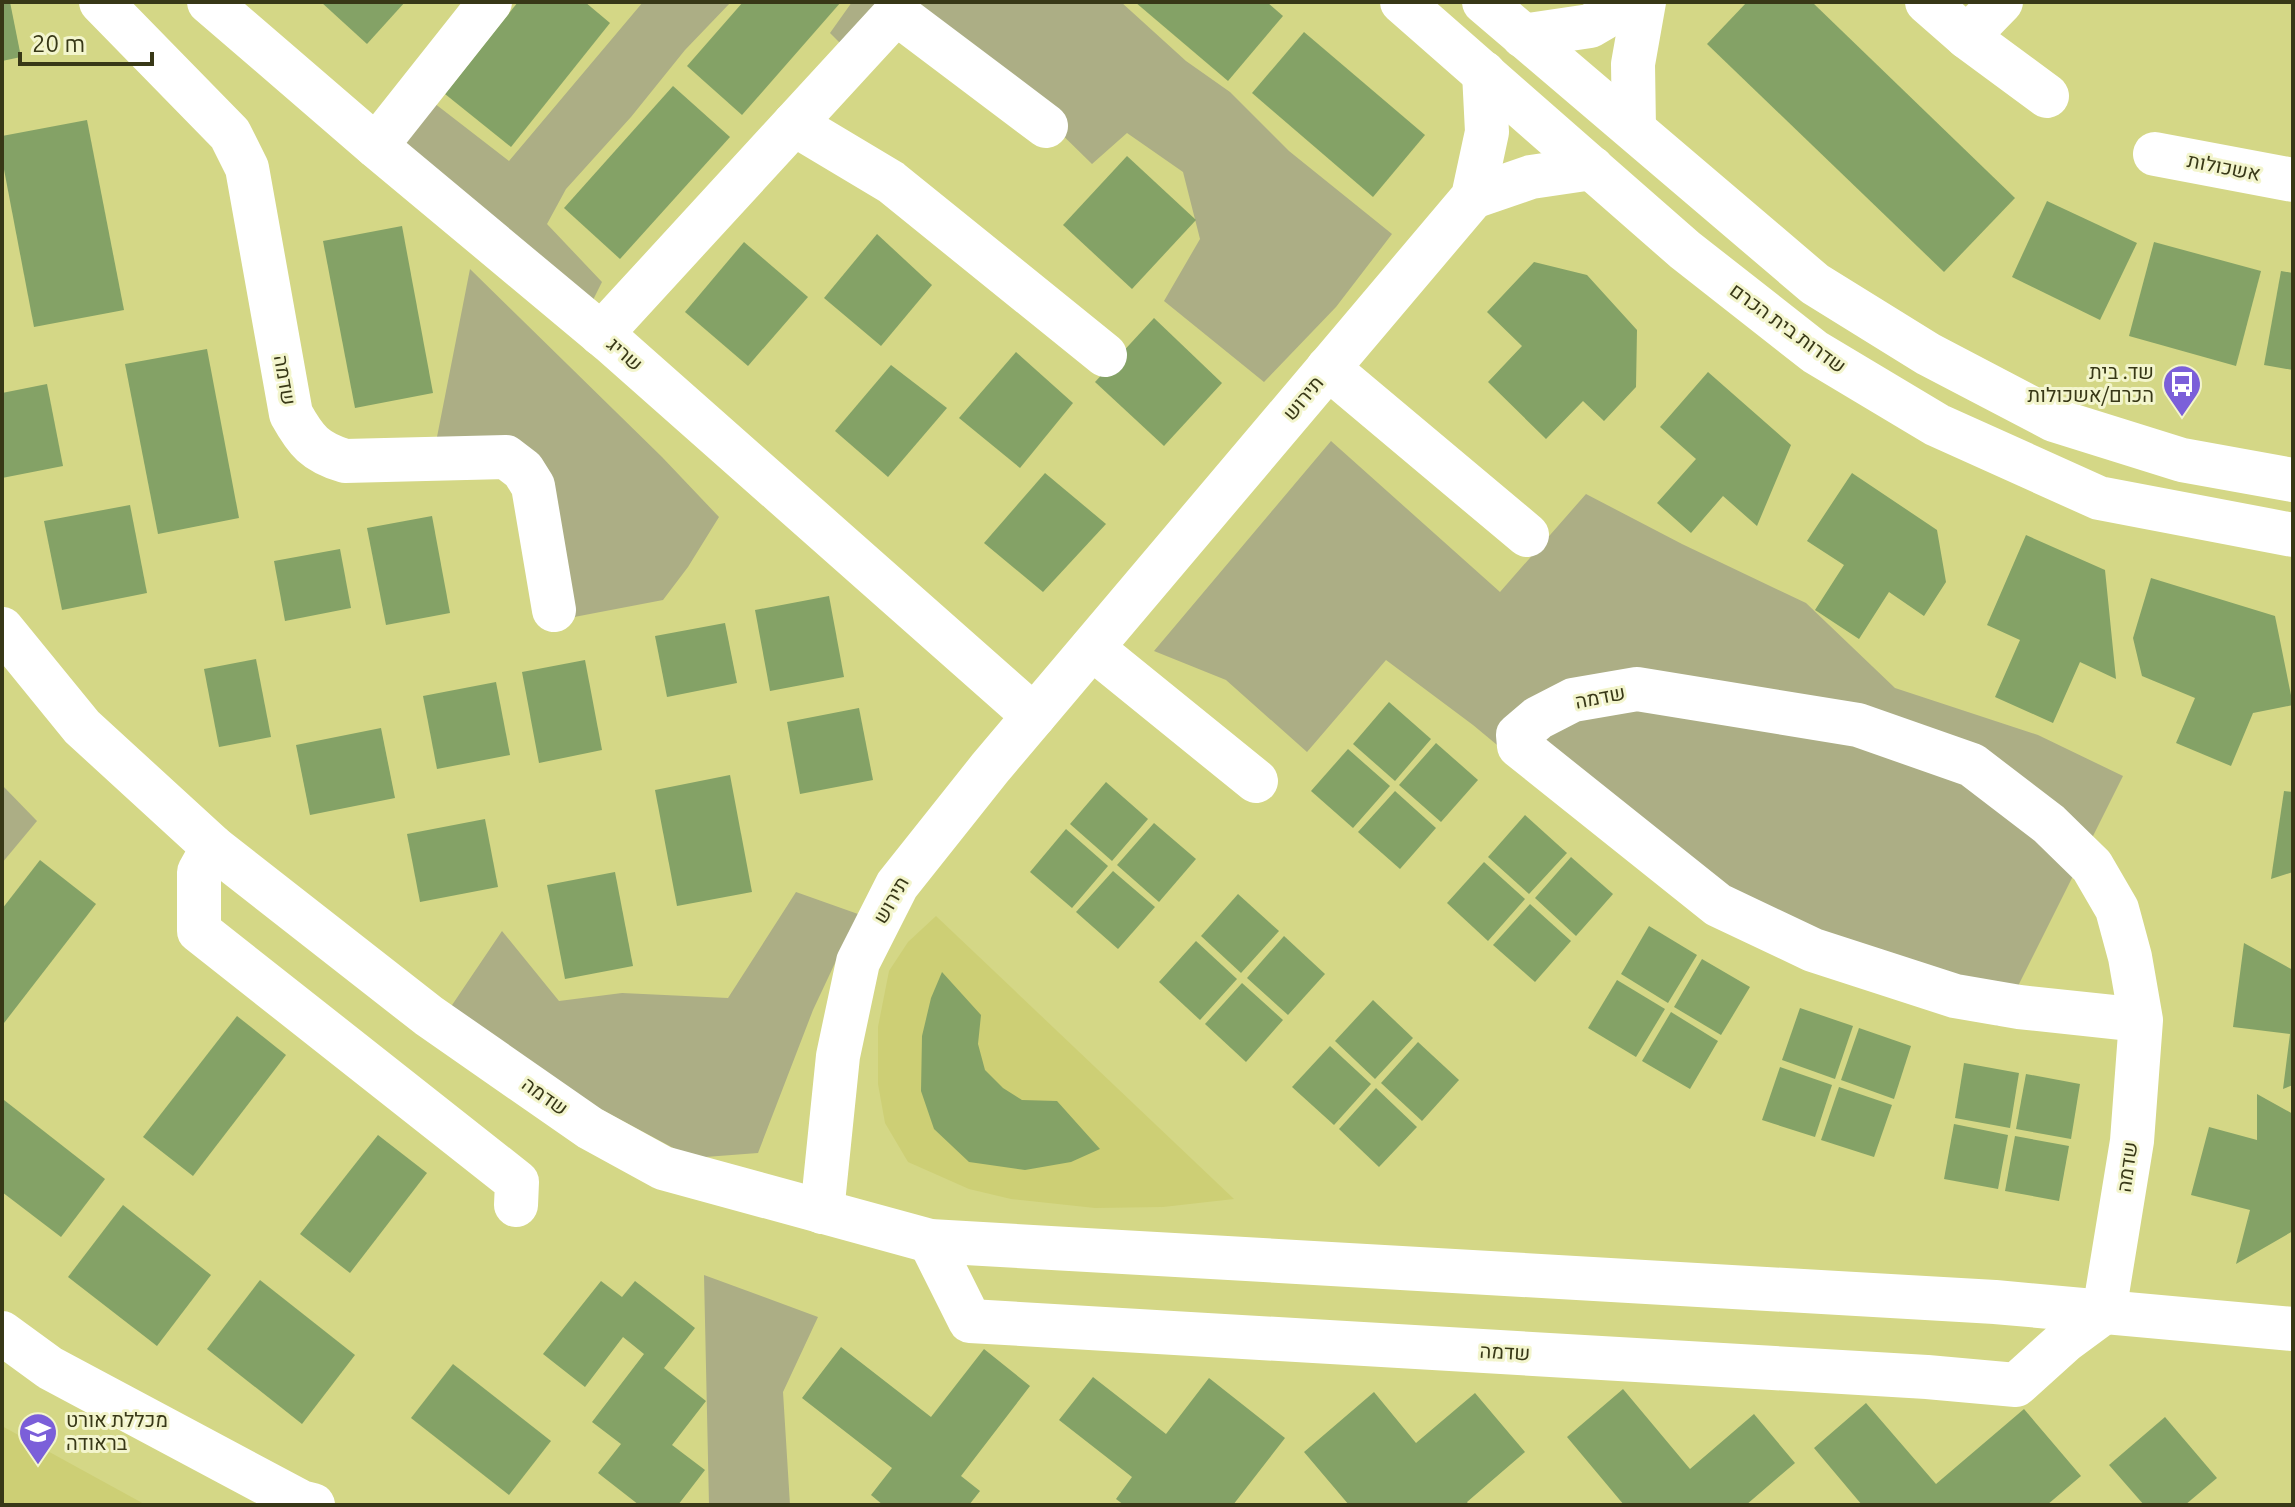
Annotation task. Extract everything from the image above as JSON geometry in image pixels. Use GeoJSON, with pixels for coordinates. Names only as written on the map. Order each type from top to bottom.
{"type":"FeatureCollection","features":[{"type":"Feature","properties":{"kind":"street","name":"שדמה"},"geometry":{"type":"LineString","coordinates":[[101,2],[230,134],[247,168],[291,414],[304,438],[325,455],[345,461],[506,457],[523,470],[533,486],[554,610]]}},
{"type":"Feature","properties":{"kind":"street","name":"שריג"},"geometry":{"type":"LineString","coordinates":[[209,2],[601,334],[1034,716]]}},
{"type":"Feature","properties":{"kind":"street"},"geometry":{"type":"LineString","coordinates":[[376,146],[490,2]]}},
{"type":"Feature","properties":{"kind":"street","name":"שדרות בית הכרם"},"geometry":{"type":"LineString","coordinates":[[1402,2],[1685,250],[1815,352],[1937,425],[2099,498],[2293,535]]}},
{"type":"Feature","properties":{"kind":"street"},"geometry":{"type":"LineString","coordinates":[[1484,2],[1815,284],[1942,362],[2054,420],[2182,460],[2293,480]]}},
{"type":"Feature","properties":{"kind":"street"},"geometry":{"type":"LineString","coordinates":[[1523,36],[1590,26],[1631,2]]}},
{"type":"Feature","properties":{"kind":"street"},"geometry":{"type":"LineString","coordinates":[[1634,129],[1633,64],[1644,2]]}},
{"type":"Feature","properties":{"kind":"street"},"geometry":{"type":"LineString","coordinates":[[1927,2],[1967,37],[2047,96]]}},
{"type":"Feature","properties":{"kind":"street"},"geometry":{"type":"LineString","coordinates":[[1967,37],[2001,2]]}},
{"type":"Feature","properties":{"kind":"street"},"geometry":{"type":"LineString","coordinates":[[601,334],[896,13],[1046,126]]}},
{"type":"Feature","properties":{"kind":"street"},"geometry":{"type":"LineString","coordinates":[[1473,197],[1487,132],[1484,73]]}},
{"type":"Feature","properties":{"kind":"street"},"geometry":{"type":"LineString","coordinates":[[794,124],[891,182],[1105,355]]}},
{"type":"Feature","properties":{"kind":"street","name":"אשכולות"},"geometry":{"type":"LineString","coordinates":[[2155,154],[2293,180]]}},
{"type":"Feature","properties":{"kind":"street"},"geometry":{"type":"LineString","coordinates":[[1473,197],[1531,177],[1592,168]]}},
{"type":"Feature","properties":{"kind":"street","name":"תירוש"},"geometry":{"type":"LineString","coordinates":[[822,1212],[838,1056],[858,962],[897,885],[1034,716],[1473,197]]}},
{"type":"Feature","properties":{"kind":"street","name":"תירוש"},"geometry":{"type":"LineString","coordinates":[[1328,368],[1527,535]]}},
{"type":"Feature","properties":{"kind":"street","name":"שדמה"},"geometry":{"type":"LineString","coordinates":[[2,629],[82,727],[213,847],[418,1008],[590,1128],[663,1168],[930,1241],[1963,1300],[2293,1329]]}},
{"type":"Feature","properties":{"kind":"street"},"geometry":{"type":"LineString","coordinates":[[1092,648],[1256,781]]}},
{"type":"Feature","properties":{"kind":"street","name":"שדמה"},"geometry":{"type":"LineString","coordinates":[[930,1241],[970,1321],[1911,1376],[2016,1385],[2066,1340],[2104,1312],[2132,1141],[2141,1020],[2130,957],[2117,909],[2092,866],[2049,824],[1972,765],[1858,725],[1637,689],[1573,700],[1538,718],[1518,735],[1519,746],[1718,905],[1813,950],[1955,996],[2019,1007],[2141,1020]]}},
{"type":"Feature","properties":{"kind":"street"},"geometry":{"type":"LineString","coordinates":[[213,847],[199,872],[199,931],[517,1182],[516,1205]]}},
{"type":"Feature","properties":{"kind":"street"},"geometry":{"type":"LineString","coordinates":[[2,1333],[50,1368],[301,1502],[313,1505]]}},
{"type":"Feature","properties":{"kind":"shaded area"},"geometry":{"type":"Polygon","coordinates":[[[643,2],[731,2],[685,50],[631,117],[566,189],[547,224],[602,282],[589,308],[400,141],[434,103],[509,161],[643,2]]]}},
{"type":"Feature","properties":{"kind":"shaded area"},"geometry":{"type":"Polygon","coordinates":[[[852,2],[1121,2],[1186,61],[1230,92],[1289,151],[1392,234],[1336,307],[1264,382],[1164,301],[1200,239],[1183,172],[1127,133],[1092,164],[995,69],[903,3],[849,52],[830,33],[852,2]]]}},
{"type":"Feature","properties":{"kind":"shaded area"},"geometry":{"type":"Polygon","coordinates":[[[470,269],[719,517],[663,600],[569,618],[543,477],[436,442],[470,269]]]}},
{"type":"Feature","properties":{"kind":"shaded area"},"geometry":{"type":"Polygon","coordinates":[[[1331,441],[1500,592],[1586,494],[1806,603],[1895,688],[2038,735],[2123,776],[1998,1026],[1701,914],[1473,725],[1386,660],[1307,752],[1226,680],[1154,651],[1331,441]]]}},
{"type":"Feature","properties":{"kind":"shaded area"},"geometry":{"type":"Polygon","coordinates":[[[2,785],[37,821],[2,863],[2,785]]]}},
{"type":"Feature","properties":{"kind":"shaded area"},"geometry":{"type":"Polygon","coordinates":[[[796,892],[858,914],[813,1010],[758,1153],[692,1158],[539,1076],[446,1014],[502,931],[559,1001],[622,993],[728,998],[796,892]]]}},
{"type":"Feature","properties":{"kind":"shaded area"},"geometry":{"type":"Polygon","coordinates":[[[936,916],[1234,1199],[1163,1207],[1095,1208],[1011,1199],[969,1189],[908,1162],[885,1123],[878,1084],[878,1027],[889,971],[908,942],[936,916]]]}},
{"type":"Feature","properties":{"kind":"shaded area"},"geometry":{"type":"Polygon","coordinates":[[[704,1275],[818,1317],[783,1392],[790,1505],[709,1505],[704,1275]]]}},
{"type":"Feature","properties":{"kind":"shaded area","name":"מכללת אורט בראודה"},"geometry":{"type":"Polygon","coordinates":[[[2,1426],[146,1505],[2,1505],[2,1426]]]}},
{"type":"Feature","properties":{"kind":"building"},"geometry":{"type":"Polygon","coordinates":[[[2,2],[10,2],[21,57],[2,61],[2,2]]]}},
{"type":"Feature","properties":{"kind":"building"},"geometry":{"type":"Polygon","coordinates":[[[321,2],[405,2],[367,44],[321,2]]]}},
{"type":"Feature","properties":{"kind":"building"},"geometry":{"type":"Polygon","coordinates":[[[518,2],[585,2],[610,23],[511,147],[445,94],[518,2]]]}},
{"type":"Feature","properties":{"kind":"building"},"geometry":{"type":"Polygon","coordinates":[[[743,2],[841,2],[742,115],[687,66],[743,2]]]}},
{"type":"Feature","properties":{"kind":"building"},"geometry":{"type":"Polygon","coordinates":[[[1135,2],[1267,2],[1283,16],[1228,81],[1135,2]]]}},
{"type":"Feature","properties":{"kind":"building"},"geometry":{"type":"Polygon","coordinates":[[[1747,2],[1812,2],[2015,198],[1944,272],[1707,44],[1747,2]]]}},
{"type":"Feature","properties":{"kind":"building"},"geometry":{"type":"Polygon","coordinates":[[[1304,32],[1425,135],[1373,197],[1252,93],[1304,32]]]}},
{"type":"Feature","properties":{"kind":"building"},"geometry":{"type":"Polygon","coordinates":[[[673,86],[730,137],[620,259],[564,208],[673,86]]]}},
{"type":"Feature","properties":{"kind":"building"},"geometry":{"type":"Polygon","coordinates":[[[87,120],[124,310],[34,327],[2,159],[2,136],[87,120]]]}},
{"type":"Feature","properties":{"kind":"building"},"geometry":{"type":"Polygon","coordinates":[[[1127,156],[1196,220],[1132,289],[1063,225],[1127,156]]]}},
{"type":"Feature","properties":{"kind":"building"},"geometry":{"type":"Polygon","coordinates":[[[2047,201],[2137,243],[2100,320],[2012,277],[2047,201]]]}},
{"type":"Feature","properties":{"kind":"building"},"geometry":{"type":"Polygon","coordinates":[[[402,226],[433,393],[355,408],[323,241],[402,226]]]}},
{"type":"Feature","properties":{"kind":"building"},"geometry":{"type":"Polygon","coordinates":[[[877,234],[932,285],[881,346],[824,298],[877,234]]]}},
{"type":"Feature","properties":{"kind":"building"},"geometry":{"type":"Polygon","coordinates":[[[744,242],[808,297],[748,366],[685,312],[744,242]]]}},
{"type":"Feature","properties":{"kind":"building"},"geometry":{"type":"Polygon","coordinates":[[[2154,242],[2261,271],[2236,366],[2129,336],[2154,242]]]}},
{"type":"Feature","properties":{"kind":"building"},"geometry":{"type":"Polygon","coordinates":[[[1534,262],[1587,275],[1637,330],[1636,387],[1604,421],[1583,401],[1546,439],[1488,382],[1522,346],[1487,312],[1534,262]]]}},
{"type":"Feature","properties":{"kind":"building"},"geometry":{"type":"Polygon","coordinates":[[[2281,271],[2293,273],[2293,370],[2264,365],[2281,271]]]}},
{"type":"Feature","properties":{"kind":"building"},"geometry":{"type":"Polygon","coordinates":[[[1154,318],[1222,383],[1164,446],[1095,382],[1154,318]]]}},
{"type":"Feature","properties":{"kind":"building"},"geometry":{"type":"Polygon","coordinates":[[[207,349],[239,518],[158,534],[125,364],[207,349]]]}},
{"type":"Feature","properties":{"kind":"building"},"geometry":{"type":"Polygon","coordinates":[[[1016,352],[1073,403],[1020,468],[959,418],[1016,352]]]}},
{"type":"Feature","properties":{"kind":"building"},"geometry":{"type":"Polygon","coordinates":[[[891,365],[947,408],[888,477],[835,431],[891,365]]]}},
{"type":"Feature","properties":{"kind":"building"},"geometry":{"type":"Polygon","coordinates":[[[1708,372],[1791,445],[1757,526],[1723,496],[1691,533],[1657,503],[1696,459],[1660,427],[1708,372]]]}},
{"type":"Feature","properties":{"kind":"building"},"geometry":{"type":"Polygon","coordinates":[[[47,384],[63,466],[2,478],[2,393],[47,384]]]}},
{"type":"Feature","properties":{"kind":"building"},"geometry":{"type":"Polygon","coordinates":[[[1045,473],[1106,524],[1043,592],[984,543],[1045,473]]]}},
{"type":"Feature","properties":{"kind":"building"},"geometry":{"type":"Polygon","coordinates":[[[1852,473],[1937,530],[1946,582],[1924,616],[1889,592],[1859,639],[1815,610],[1844,565],[1807,541],[1852,473]]]}},
{"type":"Feature","properties":{"kind":"building"},"geometry":{"type":"Polygon","coordinates":[[[130,505],[147,593],[62,610],[44,521],[130,505]]]}},
{"type":"Feature","properties":{"kind":"building"},"geometry":{"type":"Polygon","coordinates":[[[432,516],[450,613],[386,625],[367,528],[432,516]]]}},
{"type":"Feature","properties":{"kind":"building"},"geometry":{"type":"Polygon","coordinates":[[[2026,535],[2105,570],[2116,679],[2080,662],[2053,723],[1995,697],[2020,640],[1987,625],[2026,535]]]}},
{"type":"Feature","properties":{"kind":"building"},"geometry":{"type":"Polygon","coordinates":[[[340,549],[351,608],[285,621],[274,561],[340,549]]]}},
{"type":"Feature","properties":{"kind":"building"},"geometry":{"type":"Polygon","coordinates":[[[2151,578],[2275,616],[2293,705],[2253,713],[2231,766],[2176,743],[2195,698],[2142,676],[2133,638],[2151,578]]]}},
{"type":"Feature","properties":{"kind":"building"},"geometry":{"type":"Polygon","coordinates":[[[829,596],[844,677],[770,691],[755,610],[829,596]]]}},
{"type":"Feature","properties":{"kind":"building"},"geometry":{"type":"Polygon","coordinates":[[[725,623],[737,683],[667,697],[655,636],[725,623]]]}},
{"type":"Feature","properties":{"kind":"building"},"geometry":{"type":"Polygon","coordinates":[[[256,659],[271,737],[219,747],[204,669],[256,659]]]}},
{"type":"Feature","properties":{"kind":"building"},"geometry":{"type":"Polygon","coordinates":[[[585,660],[602,750],[539,763],[522,672],[585,660]]]}},
{"type":"Feature","properties":{"kind":"building"},"geometry":{"type":"Polygon","coordinates":[[[496,682],[510,755],[437,769],[423,696],[496,682]]]}},
{"type":"Feature","properties":{"kind":"building"},"geometry":{"type":"Polygon","coordinates":[[[1389,702],[1431,739],[1395,781],[1353,744],[1389,702]]]}},
{"type":"Feature","properties":{"kind":"building"},"geometry":{"type":"Polygon","coordinates":[[[859,708],[873,780],[800,794],[787,722],[859,708]]]}},
{"type":"Feature","properties":{"kind":"building"},"geometry":{"type":"Polygon","coordinates":[[[381,728],[395,798],[310,815],[296,745],[381,728]]]}},
{"type":"Feature","properties":{"kind":"building"},"geometry":{"type":"Polygon","coordinates":[[[1436,743],[1478,780],[1441,822],[1399,785],[1436,743]]]}},
{"type":"Feature","properties":{"kind":"building"},"geometry":{"type":"Polygon","coordinates":[[[1348,749],[1390,786],[1353,828],[1311,791],[1348,749]]]}},
{"type":"Feature","properties":{"kind":"building"},"geometry":{"type":"Polygon","coordinates":[[[730,775],[752,892],[677,906],[655,790],[730,775]]]}},
{"type":"Feature","properties":{"kind":"building"},"geometry":{"type":"Polygon","coordinates":[[[1106,782],[1148,819],[1112,861],[1070,824],[1106,782]]]}},
{"type":"Feature","properties":{"kind":"building"},"geometry":{"type":"Polygon","coordinates":[[[1395,791],[1436,828],[1400,869],[1358,832],[1395,791]]]}},
{"type":"Feature","properties":{"kind":"building"},"geometry":{"type":"Polygon","coordinates":[[[2284,791],[2293,792],[2293,872],[2271,879],[2284,791]]]}},
{"type":"Feature","properties":{"kind":"building"},"geometry":{"type":"Polygon","coordinates":[[[1525,815],[1567,853],[1529,894],[1488,857],[1525,815]]]}},
{"type":"Feature","properties":{"kind":"building"},"geometry":{"type":"Polygon","coordinates":[[[485,819],[498,887],[420,902],[407,834],[485,819]]]}},
{"type":"Feature","properties":{"kind":"building"},"geometry":{"type":"Polygon","coordinates":[[[1154,823],[1196,859],[1159,902],[1117,865],[1154,823]]]}},
{"type":"Feature","properties":{"kind":"building"},"geometry":{"type":"Polygon","coordinates":[[[1066,829],[1108,866],[1072,908],[1030,872],[1066,829]]]}},
{"type":"Feature","properties":{"kind":"building"},"geometry":{"type":"Polygon","coordinates":[[[1571,857],[1613,894],[1576,936],[1535,898],[1571,857]]]}},
{"type":"Feature","properties":{"kind":"building"},"geometry":{"type":"Polygon","coordinates":[[[40,860],[96,904],[4,1023],[2,909],[40,860]]]}},
{"type":"Feature","properties":{"kind":"building"},"geometry":{"type":"Polygon","coordinates":[[[1484,862],[1525,899],[1488,941],[1447,903],[1484,862]]]}},
{"type":"Feature","properties":{"kind":"building"},"geometry":{"type":"Polygon","coordinates":[[[1113,871],[1155,907],[1118,949],[1076,912],[1113,871]]]}},
{"type":"Feature","properties":{"kind":"building"},"geometry":{"type":"Polygon","coordinates":[[[615,872],[633,966],[565,979],[547,885],[615,872]]]}},
{"type":"Feature","properties":{"kind":"building"},"geometry":{"type":"Polygon","coordinates":[[[1238,894],[1279,931],[1241,973],[1201,936],[1238,894]]]}},
{"type":"Feature","properties":{"kind":"building"},"geometry":{"type":"Polygon","coordinates":[[[1530,904],[1571,941],[1535,982],[1493,945],[1530,904]]]}},
{"type":"Feature","properties":{"kind":"building"},"geometry":{"type":"Polygon","coordinates":[[[1649,926],[1697,955],[1668,1003],[1621,974],[1649,926]]]}},
{"type":"Feature","properties":{"kind":"building"},"geometry":{"type":"Polygon","coordinates":[[[1284,936],[1325,974],[1288,1015],[1247,978],[1284,936]]]}},
{"type":"Feature","properties":{"kind":"building"},"geometry":{"type":"Polygon","coordinates":[[[1196,941],[1237,979],[1200,1020],[1159,982],[1196,941]]]}},
{"type":"Feature","properties":{"kind":"building"},"geometry":{"type":"Polygon","coordinates":[[[2244,943],[2293,970],[2293,1085],[2283,1089],[2290,1034],[2233,1027],[2244,943]]]}},
{"type":"Feature","properties":{"kind":"building"},"geometry":{"type":"Polygon","coordinates":[[[1702,959],[1750,987],[1721,1035],[1674,1007],[1702,959]]]}},
{"type":"Feature","properties":{"kind":"building"},"geometry":{"type":"Polygon","coordinates":[[[942,972],[981,1015],[978,1044],[985,1070],[1003,1088],[1022,1100],[1057,1101],[1100,1149],[1071,1162],[1025,1170],[969,1162],[934,1129],[921,1091],[922,1036],[931,998],[942,972]]]}},
{"type":"Feature","properties":{"kind":"building"},"geometry":{"type":"Polygon","coordinates":[[[1617,980],[1665,1009],[1636,1057],[1588,1028],[1617,980]]]}},
{"type":"Feature","properties":{"kind":"building"},"geometry":{"type":"Polygon","coordinates":[[[1242,983],[1283,1020],[1246,1062],[1205,1024],[1242,983]]]}},
{"type":"Feature","properties":{"kind":"building"},"geometry":{"type":"Polygon","coordinates":[[[1373,1000],[1413,1038],[1375,1079],[1335,1041],[1373,1000]]]}},
{"type":"Feature","properties":{"kind":"building"},"geometry":{"type":"Polygon","coordinates":[[[1800,1008],[1853,1026],[1835,1079],[1782,1060],[1800,1008]]]}},
{"type":"Feature","properties":{"kind":"building"},"geometry":{"type":"Polygon","coordinates":[[[1671,1012],[1718,1041],[1690,1089],[1642,1061],[1671,1012]]]}},
{"type":"Feature","properties":{"kind":"building"},"geometry":{"type":"Polygon","coordinates":[[[237,1016],[286,1055],[193,1176],[143,1137],[237,1016]]]}},
{"type":"Feature","properties":{"kind":"building"},"geometry":{"type":"Polygon","coordinates":[[[1859,1028],[1911,1046],[1894,1099],[1841,1080],[1859,1028]]]}},
{"type":"Feature","properties":{"kind":"building"},"geometry":{"type":"Polygon","coordinates":[[[1418,1042],[1459,1080],[1422,1121],[1381,1083],[1418,1042]]]}},
{"type":"Feature","properties":{"kind":"building"},"geometry":{"type":"Polygon","coordinates":[[[1330,1046],[1371,1084],[1334,1125],[1292,1087],[1330,1046]]]}},
{"type":"Feature","properties":{"kind":"building"},"geometry":{"type":"Polygon","coordinates":[[[1964,1063],[2019,1073],[2010,1128],[1955,1118],[1964,1063]]]}},
{"type":"Feature","properties":{"kind":"building"},"geometry":{"type":"Polygon","coordinates":[[[1780,1067],[1832,1085],[1815,1137],[1762,1120],[1780,1067]]]}},
{"type":"Feature","properties":{"kind":"building"},"geometry":{"type":"Polygon","coordinates":[[[2026,1074],[2080,1084],[2071,1139],[2016,1129],[2026,1074]]]}},
{"type":"Feature","properties":{"kind":"building"},"geometry":{"type":"Polygon","coordinates":[[[1839,1087],[1892,1105],[1874,1157],[1821,1140],[1839,1087]]]}},
{"type":"Feature","properties":{"kind":"building"},"geometry":{"type":"Polygon","coordinates":[[[1376,1088],[1417,1127],[1379,1167],[1339,1129],[1376,1088]]]}},
{"type":"Feature","properties":{"kind":"building"},"geometry":{"type":"Polygon","coordinates":[[[2257,1094],[2293,1114],[2293,1231],[2236,1264],[2250,1210],[2191,1195],[2209,1127],[2257,1140],[2257,1094]]]}},
{"type":"Feature","properties":{"kind":"building"},"geometry":{"type":"Polygon","coordinates":[[[4,1100],[105,1179],[61,1237],[2,1192],[4,1100]]]}},
{"type":"Feature","properties":{"kind":"building"},"geometry":{"type":"Polygon","coordinates":[[[1954,1124],[2008,1135],[1998,1189],[1944,1179],[1954,1124]]]}},
{"type":"Feature","properties":{"kind":"building"},"geometry":{"type":"Polygon","coordinates":[[[378,1135],[427,1173],[350,1273],[300,1234],[378,1135]]]}},
{"type":"Feature","properties":{"kind":"building"},"geometry":{"type":"Polygon","coordinates":[[[2015,1136],[2069,1146],[2059,1201],[2005,1191],[2015,1136]]]}},
{"type":"Feature","properties":{"kind":"building"},"geometry":{"type":"Polygon","coordinates":[[[123,1205],[211,1275],[157,1346],[68,1277],[123,1205]]]}},
{"type":"Feature","properties":{"kind":"building"},"geometry":{"type":"Polygon","coordinates":[[[260,1280],[355,1355],[302,1424],[207,1349],[260,1280]]]}},
{"type":"Feature","properties":{"kind":"building"},"geometry":{"type":"Polygon","coordinates":[[[601,1281],[622,1297],[635,1281],[695,1328],[664,1368],[706,1401],[672,1445],[705,1470],[678,1505],[639,1505],[598,1473],[621,1444],[592,1422],[644,1354],[623,1337],[585,1387],[543,1354],[601,1281]]]}},
{"type":"Feature","properties":{"kind":"building"},"geometry":{"type":"Polygon","coordinates":[[[841,1347],[931,1417],[984,1349],[1030,1386],[961,1476],[980,1491],[969,1505],[883,1505],[871,1495],[892,1468],[802,1398],[841,1347]]]}},
{"type":"Feature","properties":{"kind":"building"},"geometry":{"type":"Polygon","coordinates":[[[453,1364],[551,1441],[509,1495],[411,1418],[453,1364]]]}},
{"type":"Feature","properties":{"kind":"building"},"geometry":{"type":"Polygon","coordinates":[[[1093,1377],[1166,1434],[1209,1378],[1285,1438],[1233,1505],[1124,1505],[1116,1499],[1132,1477],[1059,1420],[1093,1377]]]}},
{"type":"Feature","properties":{"kind":"building"},"geometry":{"type":"Polygon","coordinates":[[[1623,1389],[1690,1469],[1754,1414],[1795,1463],[1746,1505],[1624,1505],[1567,1437],[1623,1389]]]}},
{"type":"Feature","properties":{"kind":"building"},"geometry":{"type":"Polygon","coordinates":[[[1374,1392],[1416,1443],[1475,1393],[1525,1452],[1467,1502],[1469,1505],[1349,1505],[1304,1452],[1374,1392]]]}},
{"type":"Feature","properties":{"kind":"building"},"geometry":{"type":"Polygon","coordinates":[[[1866,1403],[1936,1484],[2024,1409],[2081,1476],[2047,1505],[1862,1505],[1814,1448],[1866,1403]]]}},
{"type":"Feature","properties":{"kind":"building"},"geometry":{"type":"Polygon","coordinates":[[[2165,1417],[2217,1478],[2185,1505],[2144,1505],[2109,1465],[2165,1417]]]}},
{"type":"Feature","properties":{"kind":"place","name":"שד. בית הכרם/אשכולות"},"geometry":{"type":"Point","coordinates":[2182,418]}},
{"type":"Feature","properties":{"kind":"place","name":"מכללת אורט בראודה"},"geometry":{"type":"Point","coordinates":[38,1466]}}]}
